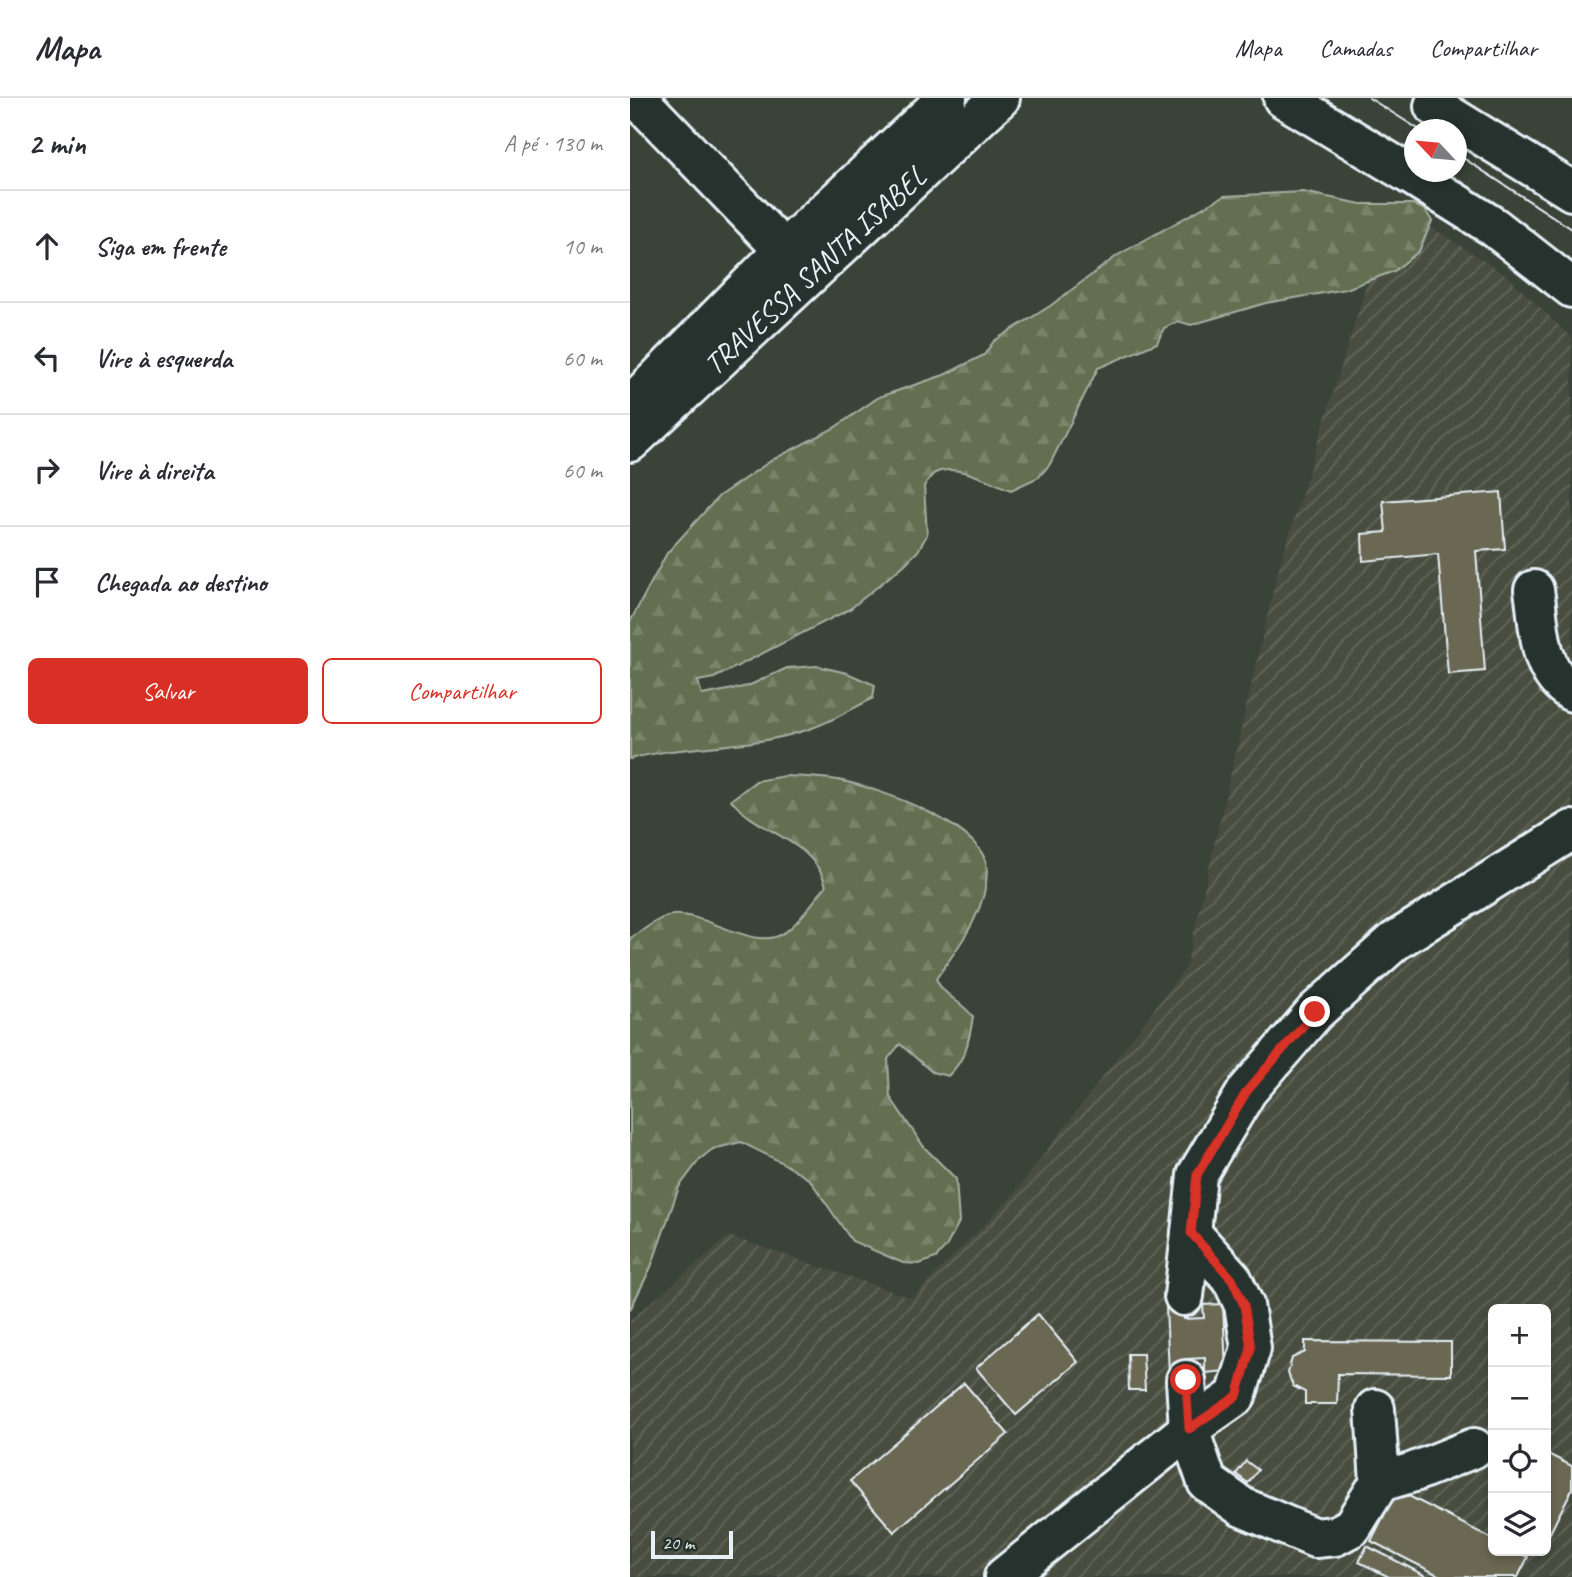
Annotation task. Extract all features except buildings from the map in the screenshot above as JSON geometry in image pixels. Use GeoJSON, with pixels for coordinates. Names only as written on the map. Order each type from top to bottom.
{"type":"FeatureCollection","features":[{"type":"Feature","properties":{"kind":"street"},"geometry":{"type":"LineString","coordinates":[[637,98],[797,263]]}},
{"type":"Feature","properties":{"kind":"street","name":"TRAVESSA SANTA ISABEL"},"geometry":{"type":"LineString","coordinates":[[630,442],[947,98]]}},
{"type":"Feature","properties":{"kind":"street","name":"TRAVESSA SANTA ISABEL"},"geometry":{"type":"LineString","coordinates":[[630,406],[797,263],[1000,98]]}},
{"type":"Feature","properties":{"kind":"street"},"geometry":{"type":"LineString","coordinates":[[1283,98],[1404,166]]}},
{"type":"Feature","properties":{"kind":"street"},"geometry":{"type":"LineString","coordinates":[[1433,111],[1572,191]]}},
{"type":"Feature","properties":{"kind":"street"},"geometry":{"type":"LineString","coordinates":[[1429,182],[1494,227],[1572,288]]}},
{"type":"Feature","properties":{"kind":"street"},"geometry":{"type":"LineString","coordinates":[[1534,590],[1544,656],[1551,676],[1572,692]]}},
{"type":"Feature","properties":{"kind":"street"},"geometry":{"type":"LineString","coordinates":[[1184,1296],[1197,1175],[1247,1091],[1315,1012],[1395,941],[1572,830]]}},
{"type":"Feature","properties":{"kind":"street"},"geometry":{"type":"LineString","coordinates":[[1004,1577],[1189,1429],[1237,1396],[1251,1348],[1244,1305],[1232,1279],[1191,1233]]}},
{"type":"Feature","properties":{"kind":"street"},"geometry":{"type":"LineString","coordinates":[[1186,1380],[1189,1429],[1207,1482],[1242,1507],[1315,1538],[1335,1536],[1352,1527],[1380,1482],[1375,1409]]}},
{"type":"Feature","properties":{"kind":"street"},"geometry":{"type":"LineString","coordinates":[[1380,1482],[1415,1472],[1474,1448]]}},
{"type":"Feature","properties":{"kind":"shaded area"},"geometry":{"type":"Polygon","coordinates":[[[1392,202],[1506,275],[1572,338],[1572,1577],[630,1577],[630,1320],[729,1236],[912,1298],[1013,1195],[1186,967],[1277,574],[1392,202]]]}},
{"type":"Feature","properties":{"kind":"green space"},"geometry":{"type":"Polygon","coordinates":[[[1303,192],[1361,204],[1413,204],[1425,210],[1432,221],[1419,251],[1394,271],[1346,289],[1266,303],[1191,325],[1178,321],[1164,328],[1157,343],[1098,368],[1050,464],[1039,477],[1011,490],[963,472],[943,470],[935,473],[924,486],[927,535],[918,551],[904,565],[850,609],[714,678],[698,681],[702,695],[748,686],[787,668],[817,666],[847,673],[875,685],[873,698],[838,717],[800,732],[758,741],[630,759],[630,622],[667,553],[719,496],[772,460],[834,428],[879,397],[944,375],[984,355],[994,341],[1050,306],[1118,255],[1224,196],[1303,192]]]}},
{"type":"Feature","properties":{"kind":"green space"},"geometry":{"type":"Polygon","coordinates":[[[785,776],[843,781],[904,801],[951,825],[970,839],[982,854],[987,870],[986,885],[977,915],[936,979],[973,1017],[963,1056],[948,1076],[932,1072],[900,1044],[888,1059],[890,1097],[924,1147],[956,1179],[959,1222],[946,1247],[936,1258],[919,1264],[903,1263],[852,1241],[810,1180],[781,1162],[741,1142],[713,1149],[700,1159],[679,1187],[651,1267],[630,1310],[630,938],[656,921],[673,915],[700,919],[758,938],[771,938],[794,925],[826,886],[820,870],[798,847],[742,812],[731,800],[756,781],[785,776]]]}},
{"type":"Feature","properties":{"kind":"tram line"},"geometry":{"type":"LineString","coordinates":[[1369,98],[1404,120]]}},
{"type":"Feature","properties":{"kind":"tram line"},"geometry":{"type":"LineString","coordinates":[[1467,161],[1572,229]]}},
{"type":"Feature","properties":{"kind":"route"},"geometry":{"type":"LineString","coordinates":[[1186,1380],[1189,1429],[1237,1396],[1251,1348],[1244,1305],[1232,1279],[1191,1233],[1197,1175],[1247,1091],[1315,1012]]}}]}
